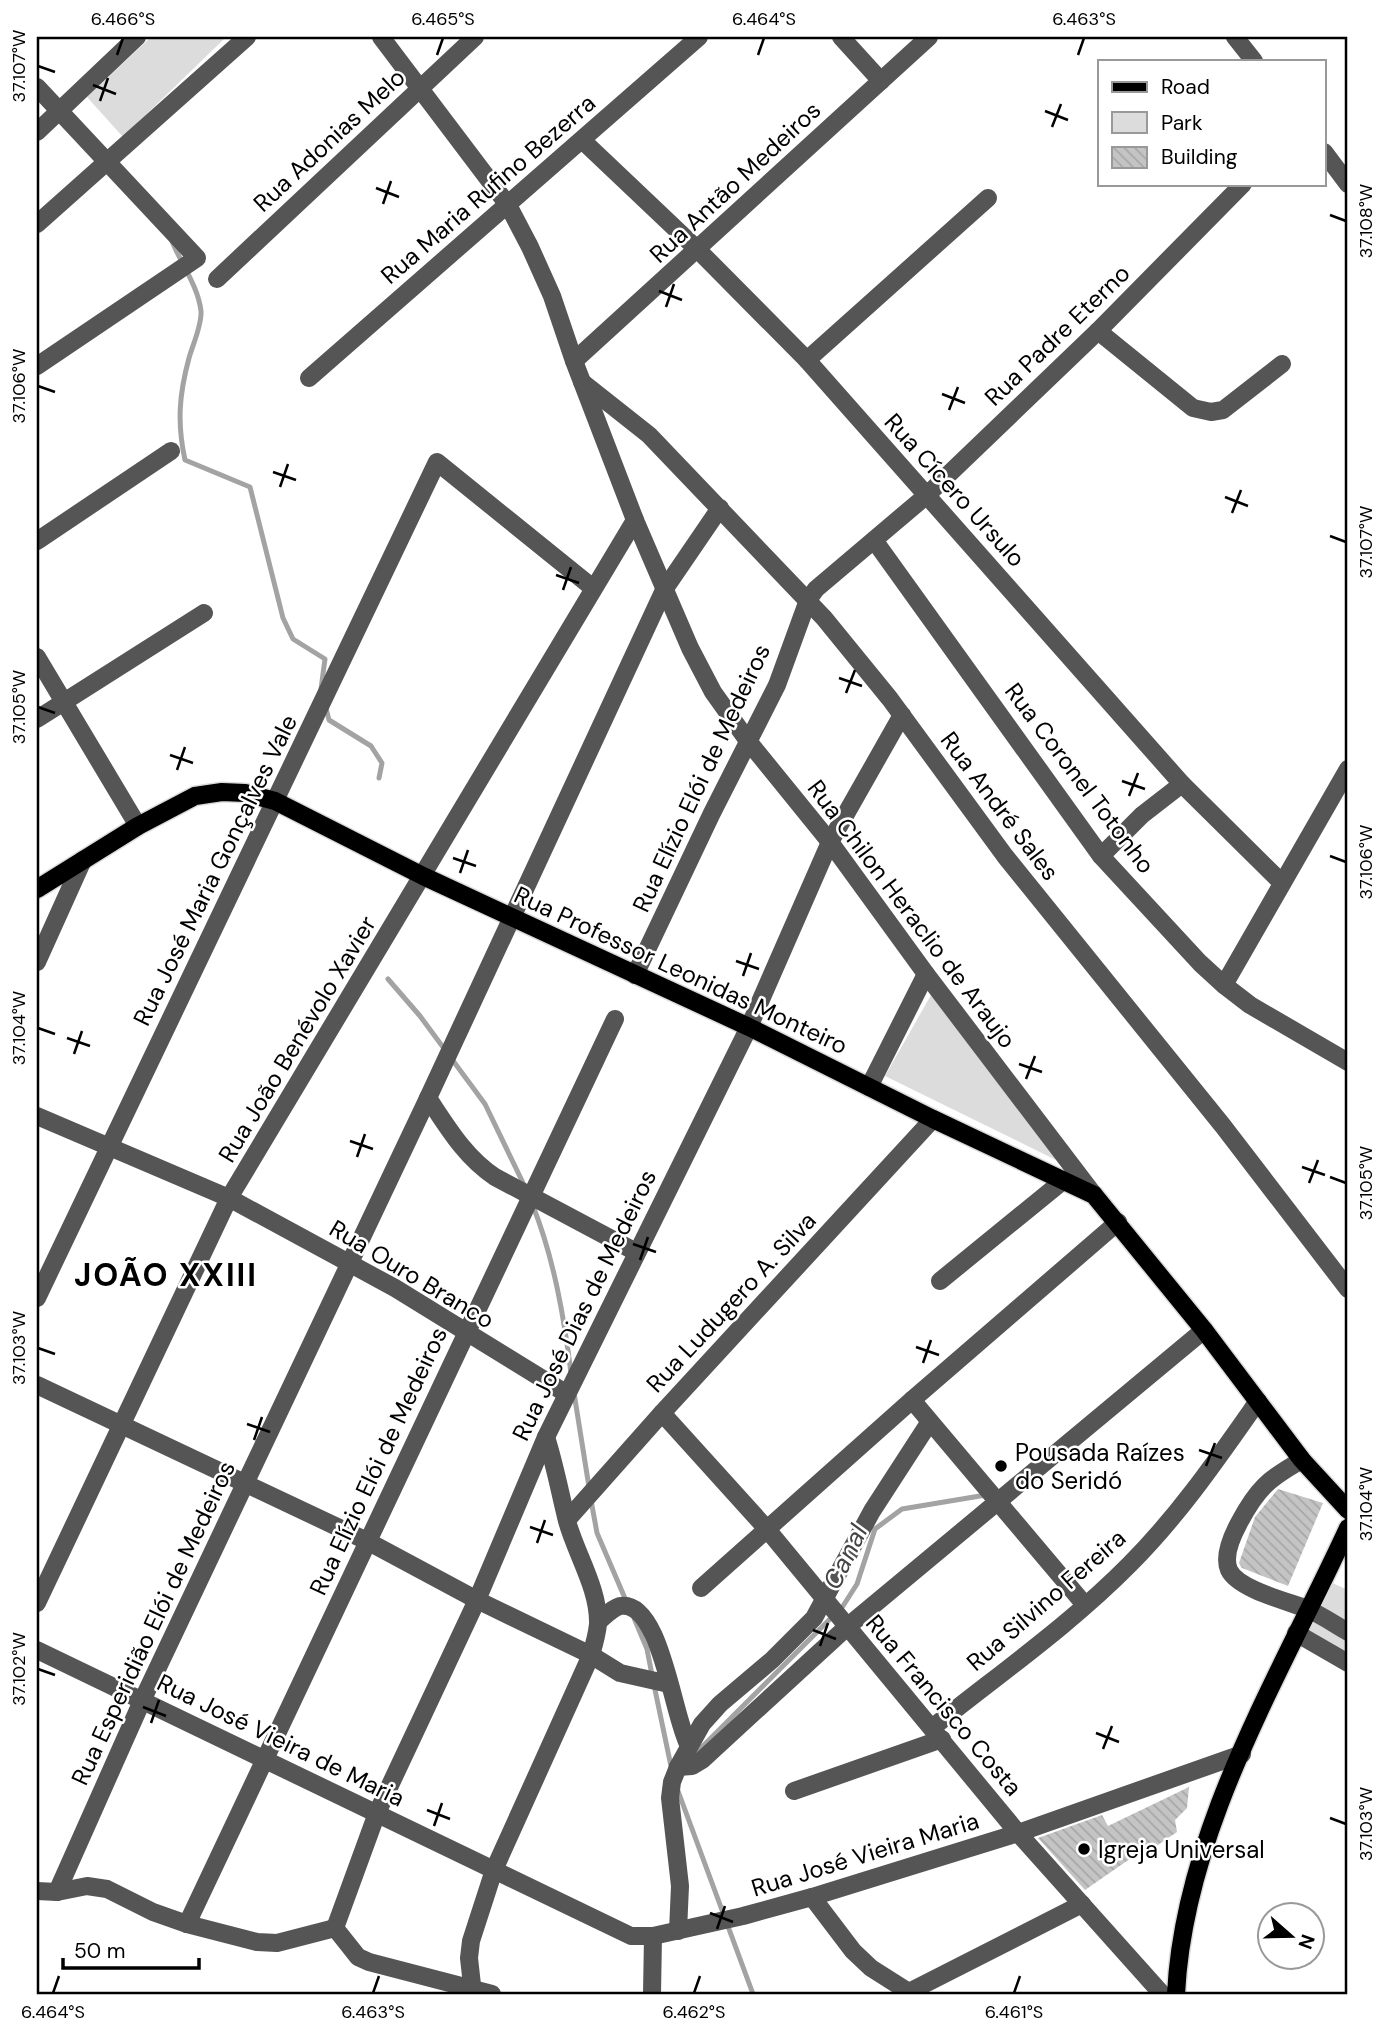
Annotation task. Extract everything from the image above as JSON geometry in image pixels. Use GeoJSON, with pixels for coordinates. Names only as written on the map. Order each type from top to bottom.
{"type":"FeatureCollection","features":[{"type":"Feature","properties":{"kind":"main road","name":"Rua Professor Leonidas Monteiro"},"geometry":{"type":"LineString","coordinates":[[37,889],[138,826],[195,796],[222,792],[245,793],[275,802],[423,876],[749,1027],[933,1119],[1094,1195]]}},
{"type":"Feature","properties":{"kind":"main road","name":"Rua Chilon Heraclio de Araujo"},"geometry":{"type":"LineString","coordinates":[[1094,1195],[1204,1330],[1302,1460],[1348,1510]]}},
{"type":"Feature","properties":{"kind":"main road"},"geometry":{"type":"LineString","coordinates":[[1176,1994],[1184,1927],[1195,1877],[1209,1833],[1296,1633],[1347,1535]]}},
{"type":"Feature","properties":{"kind":"street"},"geometry":{"type":"LineString","coordinates":[[37,132],[137,37]]}},
{"type":"Feature","properties":{"kind":"street"},"geometry":{"type":"LineString","coordinates":[[37,224],[246,37]]}},
{"type":"Feature","properties":{"kind":"street"},"geometry":{"type":"LineString","coordinates":[[381,37],[508,205],[552,296],[574,361]]}},
{"type":"Feature","properties":{"kind":"street","name":"Rua Adonias Melo"},"geometry":{"type":"LineString","coordinates":[[216,279],[475,37]]}},
{"type":"Feature","properties":{"kind":"street","name":"Rua Maria Rufino Bezerra"},"geometry":{"type":"LineString","coordinates":[[309,378],[699,37]]}},
{"type":"Feature","properties":{"kind":"street"},"geometry":{"type":"LineString","coordinates":[[841,37],[881,81]]}},
{"type":"Feature","properties":{"kind":"street","name":"Rua Antão Medeiros"},"geometry":{"type":"LineString","coordinates":[[574,361],[929,37]]}},
{"type":"Feature","properties":{"kind":"street"},"geometry":{"type":"LineString","coordinates":[[1235,37],[1253,60]]}},
{"type":"Feature","properties":{"kind":"street"},"geometry":{"type":"LineString","coordinates":[[37,87],[197,258],[37,366]]}},
{"type":"Feature","properties":{"kind":"street","name":"Rua Cícero Ursulo"},"geometry":{"type":"LineString","coordinates":[[582,140],[698,250],[807,360],[1182,784],[1282,883]]}},
{"type":"Feature","properties":{"kind":"street"},"geometry":{"type":"LineString","coordinates":[[1326,155],[1348,184]]}},
{"type":"Feature","properties":{"kind":"street","name":"Rua Padre Eterno"},"geometry":{"type":"LineString","coordinates":[[808,600],[816,589],[927,495],[1098,331],[1241,186]]}},
{"type":"Feature","properties":{"kind":"street"},"geometry":{"type":"LineString","coordinates":[[807,360],[988,198]]}},
{"type":"Feature","properties":{"kind":"street"},"geometry":{"type":"LineString","coordinates":[[1098,331],[1193,408],[1211,412],[1223,410],[1283,364]]}},
{"type":"Feature","properties":{"kind":"street","name":"Rua Chilon Heraclio de Araujo"},"geometry":{"type":"LineString","coordinates":[[574,361],[664,590],[713,692],[748,741],[830,842],[926,974],[1094,1195]]}},
{"type":"Feature","properties":{"kind":"street","name":"Rua André Sales"},"geometry":{"type":"LineString","coordinates":[[582,382],[649,435],[808,600],[902,715],[1005,856],[1214,1116],[1348,1289]]}},
{"type":"Feature","properties":{"kind":"street"},"geometry":{"type":"LineString","coordinates":[[37,541],[172,451]]}},
{"type":"Feature","properties":{"kind":"street","name":"Rua José Maria Gonçalves Vale"},"geometry":{"type":"LineString","coordinates":[[37,1298],[438,462],[593,588]]}},
{"type":"Feature","properties":{"kind":"street","name":"Rua Esperidião Elói de Medeiros"},"geometry":{"type":"LineString","coordinates":[[57,1892],[142,1701],[428,1098],[664,590],[720,508]]}},
{"type":"Feature","properties":{"kind":"street","name":"Rua João Benévolo Xavier"},"geometry":{"type":"LineString","coordinates":[[37,1603],[229,1198],[635,520]]}},
{"type":"Feature","properties":{"kind":"street","name":"Rua Coronel Totonho"},"geometry":{"type":"LineString","coordinates":[[874,540],[1101,856],[1224,985],[1250,1005],[1348,1062]]}},
{"type":"Feature","properties":{"kind":"street","name":"Rua Elízio Elói de Medeiros"},"geometry":{"type":"LineString","coordinates":[[635,975],[679,878],[777,685],[808,600]]}},
{"type":"Feature","properties":{"kind":"street"},"geometry":{"type":"LineString","coordinates":[[37,719],[204,613]]}},
{"type":"Feature","properties":{"kind":"street"},"geometry":{"type":"LineString","coordinates":[[37,657],[138,826]]}},
{"type":"Feature","properties":{"kind":"street","name":"Rua José Dias de Medeiros"},"geometry":{"type":"LineString","coordinates":[[335,1928],[377,1813],[477,1600],[546,1437],[749,1027],[830,842],[902,715]]}},
{"type":"Feature","properties":{"kind":"street"},"geometry":{"type":"LineString","coordinates":[[1224,985],[1348,769]]}},
{"type":"Feature","properties":{"kind":"street"},"geometry":{"type":"LineString","coordinates":[[1101,856],[1142,815],[1182,784]]}},
{"type":"Feature","properties":{"kind":"street"},"geometry":{"type":"LineString","coordinates":[[37,962],[83,860]]}},
{"type":"Feature","properties":{"kind":"street"},"geometry":{"type":"LineString","coordinates":[[869,1087],[926,974]]}},
{"type":"Feature","properties":{"kind":"street","name":"Rua Elízio Elói de Medeiros"},"geometry":{"type":"LineString","coordinates":[[187,1924],[615,1019]]}},
{"type":"Feature","properties":{"kind":"street"},"geometry":{"type":"LineString","coordinates":[[428,1098],[464,1152],[478,1166],[636,1252]]}},
{"type":"Feature","properties":{"kind":"street","name":"Rua Ouro Branco"},"geometry":{"type":"LineString","coordinates":[[37,1116],[229,1198],[424,1306],[567,1394]]}},
{"type":"Feature","properties":{"kind":"street","name":"Rua Ludugero A. Silva"},"geometry":{"type":"LineString","coordinates":[[567,1520],[933,1119]]}},
{"type":"Feature","properties":{"kind":"street"},"geometry":{"type":"LineString","coordinates":[[940,1281],[1063,1180]]}},
{"type":"Feature","properties":{"kind":"street"},"geometry":{"type":"LineString","coordinates":[[701,1588],[766,1528],[1118,1222]]}},
{"type":"Feature","properties":{"kind":"street"},"geometry":{"type":"LineString","coordinates":[[678,1767],[692,1766],[702,1760],[847,1627],[1204,1330]]}},
{"type":"Feature","properties":{"kind":"street"},"geometry":{"type":"LineString","coordinates":[[37,1385],[367,1541],[477,1600],[591,1655],[620,1674],[669,1684]]}},
{"type":"Feature","properties":{"kind":"street"},"geometry":{"type":"LineString","coordinates":[[912,1400],[1085,1605]]}},
{"type":"Feature","properties":{"kind":"street","name":"Rua Silvino Fereira"},"geometry":{"type":"LineString","coordinates":[[794,1791],[937,1733],[1128,1566],[1195,1491],[1258,1401]]}},
{"type":"Feature","properties":{"kind":"street","name":"Rua Francisco Costa"},"geometry":{"type":"LineString","coordinates":[[663,1413],[766,1528],[1018,1833],[1162,1994]]}},
{"type":"Feature","properties":{"kind":"street"},"geometry":{"type":"LineString","coordinates":[[678,1931],[680,1886],[670,1798],[678,1767],[702,1724],[720,1704],[797,1637],[825,1601],[872,1511],[929,1423]]}},
{"type":"Feature","properties":{"kind":"street"},"geometry":{"type":"LineString","coordinates":[[472,1992],[469,1958],[471,1941],[494,1870],[591,1655],[598,1622],[591,1589],[567,1520],[559,1478],[546,1437]]}},
{"type":"Feature","properties":{"kind":"street"},"geometry":{"type":"LineString","coordinates":[[1302,1460],[1273,1476],[1253,1497],[1227,1554],[1229,1569],[1238,1580],[1271,1596],[1308,1609],[1348,1632]]}},
{"type":"Feature","properties":{"kind":"street"},"geometry":{"type":"LineString","coordinates":[[598,1622],[617,1606],[634,1608],[649,1622],[658,1642],[680,1729],[689,1746]]}},
{"type":"Feature","properties":{"kind":"street"},"geometry":{"type":"LineString","coordinates":[[1296,1633],[1348,1663]]}},
{"type":"Feature","properties":{"kind":"street","name":"Rua José Vieira de Maria"},"geometry":{"type":"LineString","coordinates":[[37,1650],[617,1930]]}},
{"type":"Feature","properties":{"kind":"street","name":"Rua José Vieira Maria"},"geometry":{"type":"LineString","coordinates":[[617,1930],[631,1936],[653,1936],[812,1897],[1018,1833],[1242,1754]]}},
{"type":"Feature","properties":{"kind":"street"},"geometry":{"type":"LineString","coordinates":[[37,1891],[57,1892],[87,1886],[107,1889],[153,1912],[187,1924],[237,1937],[277,1943],[335,1928],[358,1957],[369,1962],[472,1992],[492,1994]]}},
{"type":"Feature","properties":{"kind":"street"},"geometry":{"type":"LineString","coordinates":[[812,1897],[853,1951],[871,1968],[911,1993],[1082,1904]]}},
{"type":"Feature","properties":{"kind":"street"},"geometry":{"type":"LineString","coordinates":[[652,1994],[653,1936]]}},
{"type":"Feature","properties":{"kind":"green space"},"geometry":{"type":"Polygon","coordinates":[[[151,37],[226,37],[123,137],[87,97],[151,37]]]}},
{"type":"Feature","properties":{"kind":"green space"},"geometry":{"type":"Polygon","coordinates":[[[931,995],[1040,1138],[1056,1160],[885,1076],[931,995]]]}},
{"type":"Feature","properties":{"kind":"green space"},"geometry":{"type":"Polygon","coordinates":[[[1328,1581],[1348,1590],[1348,1668],[1303,1643],[1328,1581]]]}},
{"type":"Feature","properties":{"kind":"building"},"geometry":{"type":"Polygon","coordinates":[[[1278,1489],[1323,1503],[1288,1586],[1242,1568],[1239,1563],[1255,1517],[1278,1489]]]}},
{"type":"Feature","properties":{"kind":"building"},"geometry":{"type":"Polygon","coordinates":[[[1189,1787],[1187,1808],[1175,1820],[1177,1832],[1149,1851],[1147,1847],[1085,1890],[1038,1838],[1102,1815],[1108,1826],[1189,1787]]]}},
{"type":"Feature","properties":{"kind":"waterway"},"geometry":{"type":"LineString","coordinates":[[172,241],[193,284],[201,311],[181,397],[180,421],[185,460],[250,487],[283,618],[293,639],[325,659],[321,689]]}},
{"type":"Feature","properties":{"kind":"waterway"},"geometry":{"type":"LineString","coordinates":[[326,708],[329,720],[371,746],[382,763],[379,778]]}},
{"type":"Feature","properties":{"kind":"waterway"},"geometry":{"type":"LineString","coordinates":[[388,979],[420,1016],[485,1104],[525,1187]]}},
{"type":"Feature","properties":{"kind":"waterway"},"geometry":{"type":"LineString","coordinates":[[533,1206],[557,1288],[571,1373]]}},
{"type":"Feature","properties":{"kind":"waterway"},"geometry":{"type":"LineString","coordinates":[[574,1393],[589,1487]]}},
{"type":"Feature","properties":{"kind":"waterway","name":"Canal"},"geometry":{"type":"LineString","coordinates":[[692,1757],[843,1606],[857,1584],[875,1529],[902,1509],[986,1495]]}},
{"type":"Feature","properties":{"kind":"waterway"},"geometry":{"type":"LineString","coordinates":[[591,1500],[597,1533],[627,1603]]}},
{"type":"Feature","properties":{"kind":"waterway"},"geometry":{"type":"LineString","coordinates":[[634,1618],[647,1649],[652,1675]]}},
{"type":"Feature","properties":{"kind":"waterway"},"geometry":{"type":"LineString","coordinates":[[654,1685],[672,1771]]}},
{"type":"Feature","properties":{"kind":"waterway","name":"Canal"},"geometry":{"type":"LineString","coordinates":[[678,1791],[753,1994]]}},
{"type":"Feature","properties":{"kind":"place","name":"Pousada Raízes do Seridó"},"geometry":{"type":"Point","coordinates":[1001,1466]}},
{"type":"Feature","properties":{"kind":"place","name":"Igreja Universal"},"geometry":{"type":"Point","coordinates":[1084,1849]}},
{"type":"Feature","properties":{"kind":"district","name":"JOÃO XXIII"},"geometry":{"type":"Point","coordinates":[166,1275]}}]}
